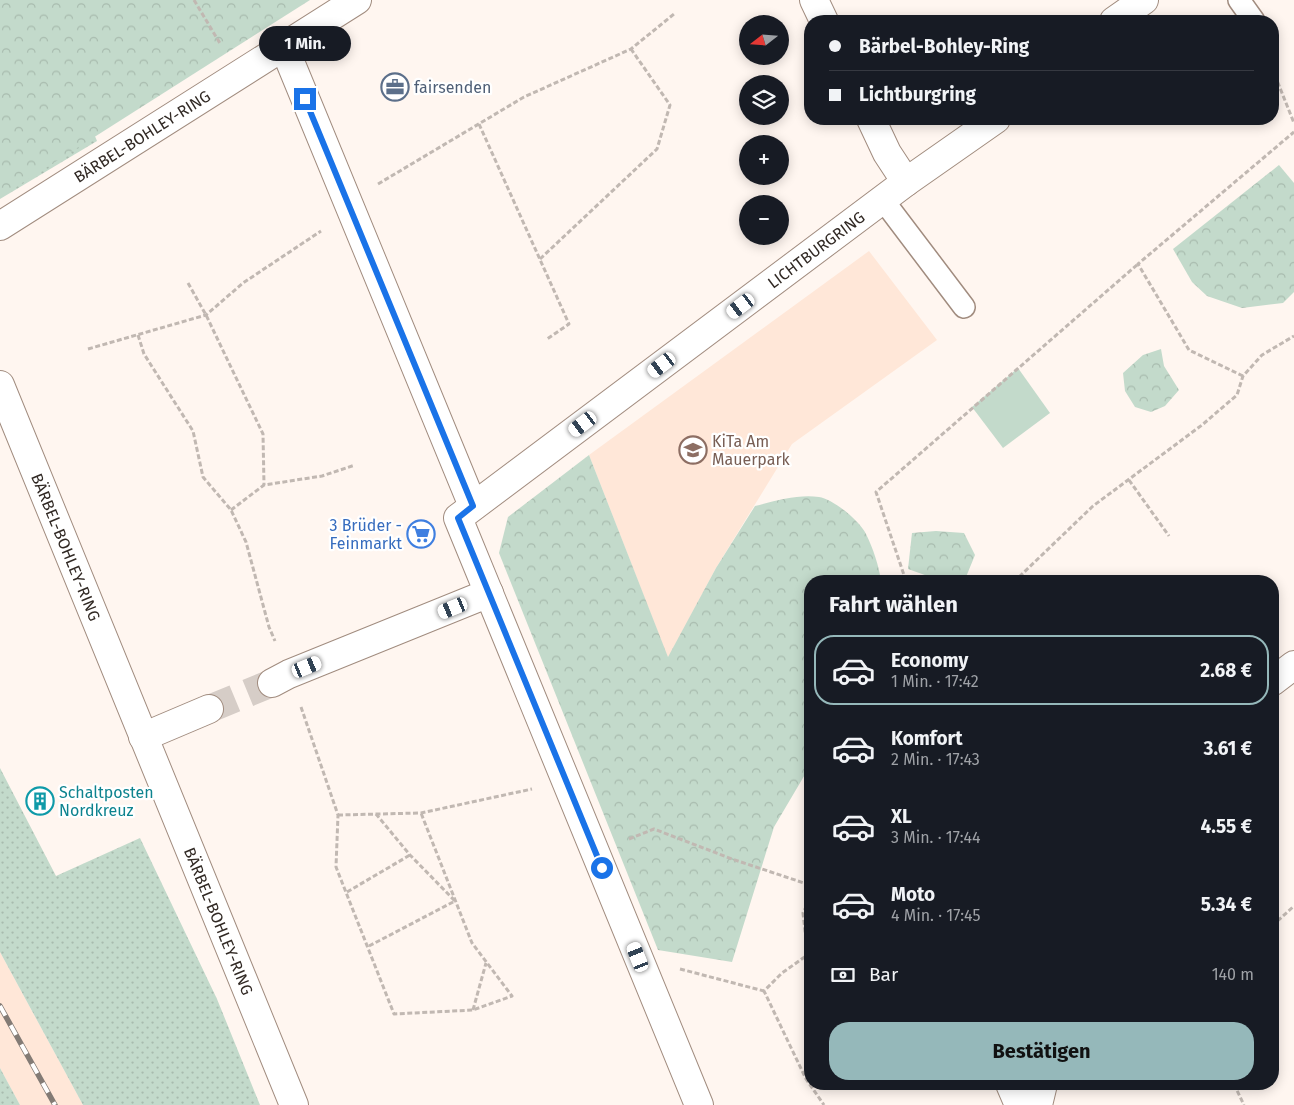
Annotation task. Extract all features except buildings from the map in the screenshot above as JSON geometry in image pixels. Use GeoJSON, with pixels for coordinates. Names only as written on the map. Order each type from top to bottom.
{"type":"FeatureCollection","features":[{"type":"Feature","properties":{"kind":"street"},"geometry":{"type":"LineString","coordinates":[[357,0],[284,47],[473,506],[458,518],[700,1105]]}},
{"type":"Feature","properties":{"kind":"street"},"geometry":{"type":"LineString","coordinates":[[814,0],[821,15]]}},
{"type":"Feature","properties":{"kind":"street"},"geometry":{"type":"LineString","coordinates":[[1123,15],[1144,0]]}},
{"type":"Feature","properties":{"kind":"street","name":"BÄRBEL-BOHLEY-RING"},"geometry":{"type":"LineString","coordinates":[[0,226],[284,47]]}},
{"type":"Feature","properties":{"kind":"street"},"geometry":{"type":"LineString","coordinates":[[873,125],[887,153],[906,182]]}},
{"type":"Feature","properties":{"kind":"street","name":"LICHTBURGRING"},"geometry":{"type":"LineString","coordinates":[[473,506],[906,182],[987,125]]}},
{"type":"Feature","properties":{"kind":"street","name":"BÄRBEL-BOHLEY-RING"},"geometry":{"type":"LineString","coordinates":[[0,385],[294,1105]]}},
{"type":"Feature","properties":{"kind":"street"},"geometry":{"type":"LineString","coordinates":[[280,679],[489,593]]}},
{"type":"Feature","properties":{"kind":"street"},"geometry":{"type":"LineString","coordinates":[[1279,677],[1294,665]]}},
{"type":"Feature","properties":{"kind":"street"},"geometry":{"type":"LineString","coordinates":[[143,737],[209,709]]}},
{"type":"Feature","properties":{"kind":"street"},"geometry":{"type":"LineString","coordinates":[[1013,1090],[1019,1105]]}},
{"type":"Feature","properties":{"kind":"street"},"geometry":{"type":"LineString","coordinates":[[1038,1105],[1042,1090]]}},
{"type":"Feature","properties":{"kind":"lane"},"geometry":{"type":"LineString","coordinates":[[1239,0],[1250,15]]}},
{"type":"Feature","properties":{"kind":"lane"},"geometry":{"type":"LineString","coordinates":[[883,200],[964,307]]}},
{"type":"Feature","properties":{"kind":"path"},"geometry":{"type":"LineString","coordinates":[[194,0],[239,75]]}},
{"type":"Feature","properties":{"kind":"path"},"geometry":{"type":"LineString","coordinates":[[88,349],[206,315],[243,284],[349,207],[524,97],[630,49],[674,14]]}},
{"type":"Feature","properties":{"kind":"path"},"geometry":{"type":"LineString","coordinates":[[540,259],[657,149],[670,105],[630,49]]}},
{"type":"Feature","properties":{"kind":"path"},"geometry":{"type":"LineString","coordinates":[[1279,86],[1294,123]]}},
{"type":"Feature","properties":{"kind":"path"},"geometry":{"type":"LineString","coordinates":[[479,124],[569,324],[547,338]]}},
{"type":"Feature","properties":{"kind":"path"},"geometry":{"type":"LineString","coordinates":[[904,575],[876,492],[1138,264],[1294,132]]}},
{"type":"Feature","properties":{"kind":"path"},"geometry":{"type":"LineString","coordinates":[[1138,264],[1189,350],[1243,376]]}},
{"type":"Feature","properties":{"kind":"path"},"geometry":{"type":"LineString","coordinates":[[188,283],[206,315],[263,434],[264,485]]}},
{"type":"Feature","properties":{"kind":"path"},"geometry":{"type":"LineString","coordinates":[[138,335],[144,354],[193,431],[203,477],[231,510],[246,542],[269,627],[280,679],[338,815],[336,867],[369,946],[394,1014],[473,1010],[512,996],[472,943],[421,813]]}},
{"type":"Feature","properties":{"kind":"path"},"geometry":{"type":"LineString","coordinates":[[1021,575],[1093,506],[1202,425],[1237,395],[1243,376],[1262,355],[1294,336]]}},
{"type":"Feature","properties":{"kind":"path"},"geometry":{"type":"LineString","coordinates":[[231,510],[264,485],[322,476],[355,465]]}},
{"type":"Feature","properties":{"kind":"path"},"geometry":{"type":"LineString","coordinates":[[1129,480],[1169,536]]}},
{"type":"Feature","properties":{"kind":"path"},"geometry":{"type":"LineString","coordinates":[[338,815],[421,813],[525,792]]}},
{"type":"Feature","properties":{"kind":"path"},"geometry":{"type":"LineString","coordinates":[[376,814],[410,855],[455,901]]}},
{"type":"Feature","properties":{"kind":"path"},"geometry":{"type":"LineString","coordinates":[[596,852],[654,829],[732,859],[804,883]]}},
{"type":"Feature","properties":{"kind":"path"},"geometry":{"type":"LineString","coordinates":[[347,892],[410,855]]}},
{"type":"Feature","properties":{"kind":"path"},"geometry":{"type":"LineString","coordinates":[[369,946],[455,901]]}},
{"type":"Feature","properties":{"kind":"path"},"geometry":{"type":"LineString","coordinates":[[1279,920],[1294,906]]}},
{"type":"Feature","properties":{"kind":"path"},"geometry":{"type":"LineString","coordinates":[[638,957],[764,991],[804,1075]]}},
{"type":"Feature","properties":{"kind":"path"},"geometry":{"type":"LineString","coordinates":[[764,991],[782,973],[804,957]]}},
{"type":"Feature","properties":{"kind":"path"},"geometry":{"type":"LineString","coordinates":[[473,1010],[486,963]]}},
{"type":"Feature","properties":{"kind":"path"},"geometry":{"type":"LineString","coordinates":[[814,1090],[824,1105]]}},
{"type":"Feature","properties":{"kind":"path"},"geometry":{"type":"LineString","coordinates":[[1237,1090],[1244,1105]]}},
{"type":"Feature","properties":{"kind":"shaded area","name":"KiTa Am Mauerpark"},"geometry":{"type":"Polygon","coordinates":[[[869,251],[937,340],[792,444],[716,568],[668,658],[589,455],[869,251]]]}},
{"type":"Feature","properties":{"kind":"shaded area"},"geometry":{"type":"Polygon","coordinates":[[[0,952],[83,1105],[20,1105],[0,1068],[0,952]]]}},
{"type":"Feature","properties":{"kind":"green space"},"geometry":{"type":"Polygon","coordinates":[[[0,0],[310,0],[0,197],[0,0]]]}},
{"type":"Feature","properties":{"kind":"green space"},"geometry":{"type":"Polygon","coordinates":[[[92,129],[97,141],[0,199],[0,176],[92,129]]]}},
{"type":"Feature","properties":{"kind":"green space"},"geometry":{"type":"Polygon","coordinates":[[[1279,165],[1294,183],[1294,292],[1283,303],[1242,308],[1207,296],[1192,282],[1173,249],[1279,165]]]}},
{"type":"Feature","properties":{"kind":"green space"},"geometry":{"type":"Polygon","coordinates":[[[1161,349],[1164,366],[1179,390],[1165,406],[1151,412],[1135,407],[1125,391],[1123,373],[1143,355],[1161,349]]]}},
{"type":"Feature","properties":{"kind":"green space"},"geometry":{"type":"Polygon","coordinates":[[[1018,368],[1050,413],[1003,448],[972,407],[1018,368]]]}},
{"type":"Feature","properties":{"kind":"green space"},"geometry":{"type":"Polygon","coordinates":[[[589,455],[668,657],[716,568],[755,506],[795,497],[819,497],[846,511],[866,534],[880,575],[804,575],[804,776],[774,827],[732,962],[658,950],[499,553],[508,517],[589,455]]]}},
{"type":"Feature","properties":{"kind":"green space"},"geometry":{"type":"Polygon","coordinates":[[[936,531],[964,533],[975,555],[967,575],[925,575],[908,569],[912,533],[936,531]]]}},
{"type":"Feature","properties":{"kind":"green space"},"geometry":{"type":"Polygon","coordinates":[[[0,768],[56,876],[140,838],[217,999],[260,1105],[83,1105],[0,952],[0,768]]]}},
{"type":"Feature","properties":{"kind":"green space"},"geometry":{"type":"Polygon","coordinates":[[[0,1068],[20,1105],[0,1105],[0,1068]]]}},
{"type":"Feature","properties":{"kind":"tunnel"},"geometry":{"type":"LineString","coordinates":[[209,709],[272,683]]}},
{"type":"Feature","properties":{"kind":"railway"},"geometry":{"type":"LineString","coordinates":[[0,1006],[55,1105]]}},
{"type":"Feature","properties":{"kind":"place","name":"fairsenden"},"geometry":{"type":"Point","coordinates":[395,87]}},
{"type":"Feature","properties":{"kind":"place","name":"KiTa Am Mauerpark"},"geometry":{"type":"Point","coordinates":[693,450]}},
{"type":"Feature","properties":{"kind":"place","name":"3 Brüder - Feinmarkt"},"geometry":{"type":"Point","coordinates":[421,534]}},
{"type":"Feature","properties":{"kind":"place","name":"Schaltposten Nordkreuz"},"geometry":{"type":"Point","coordinates":[40,801]}},
{"type":"Feature","properties":{"kind":"route"},"geometry":{"type":"LineString","coordinates":[[305,99],[473,506],[458,518],[602,868]]}}]}
